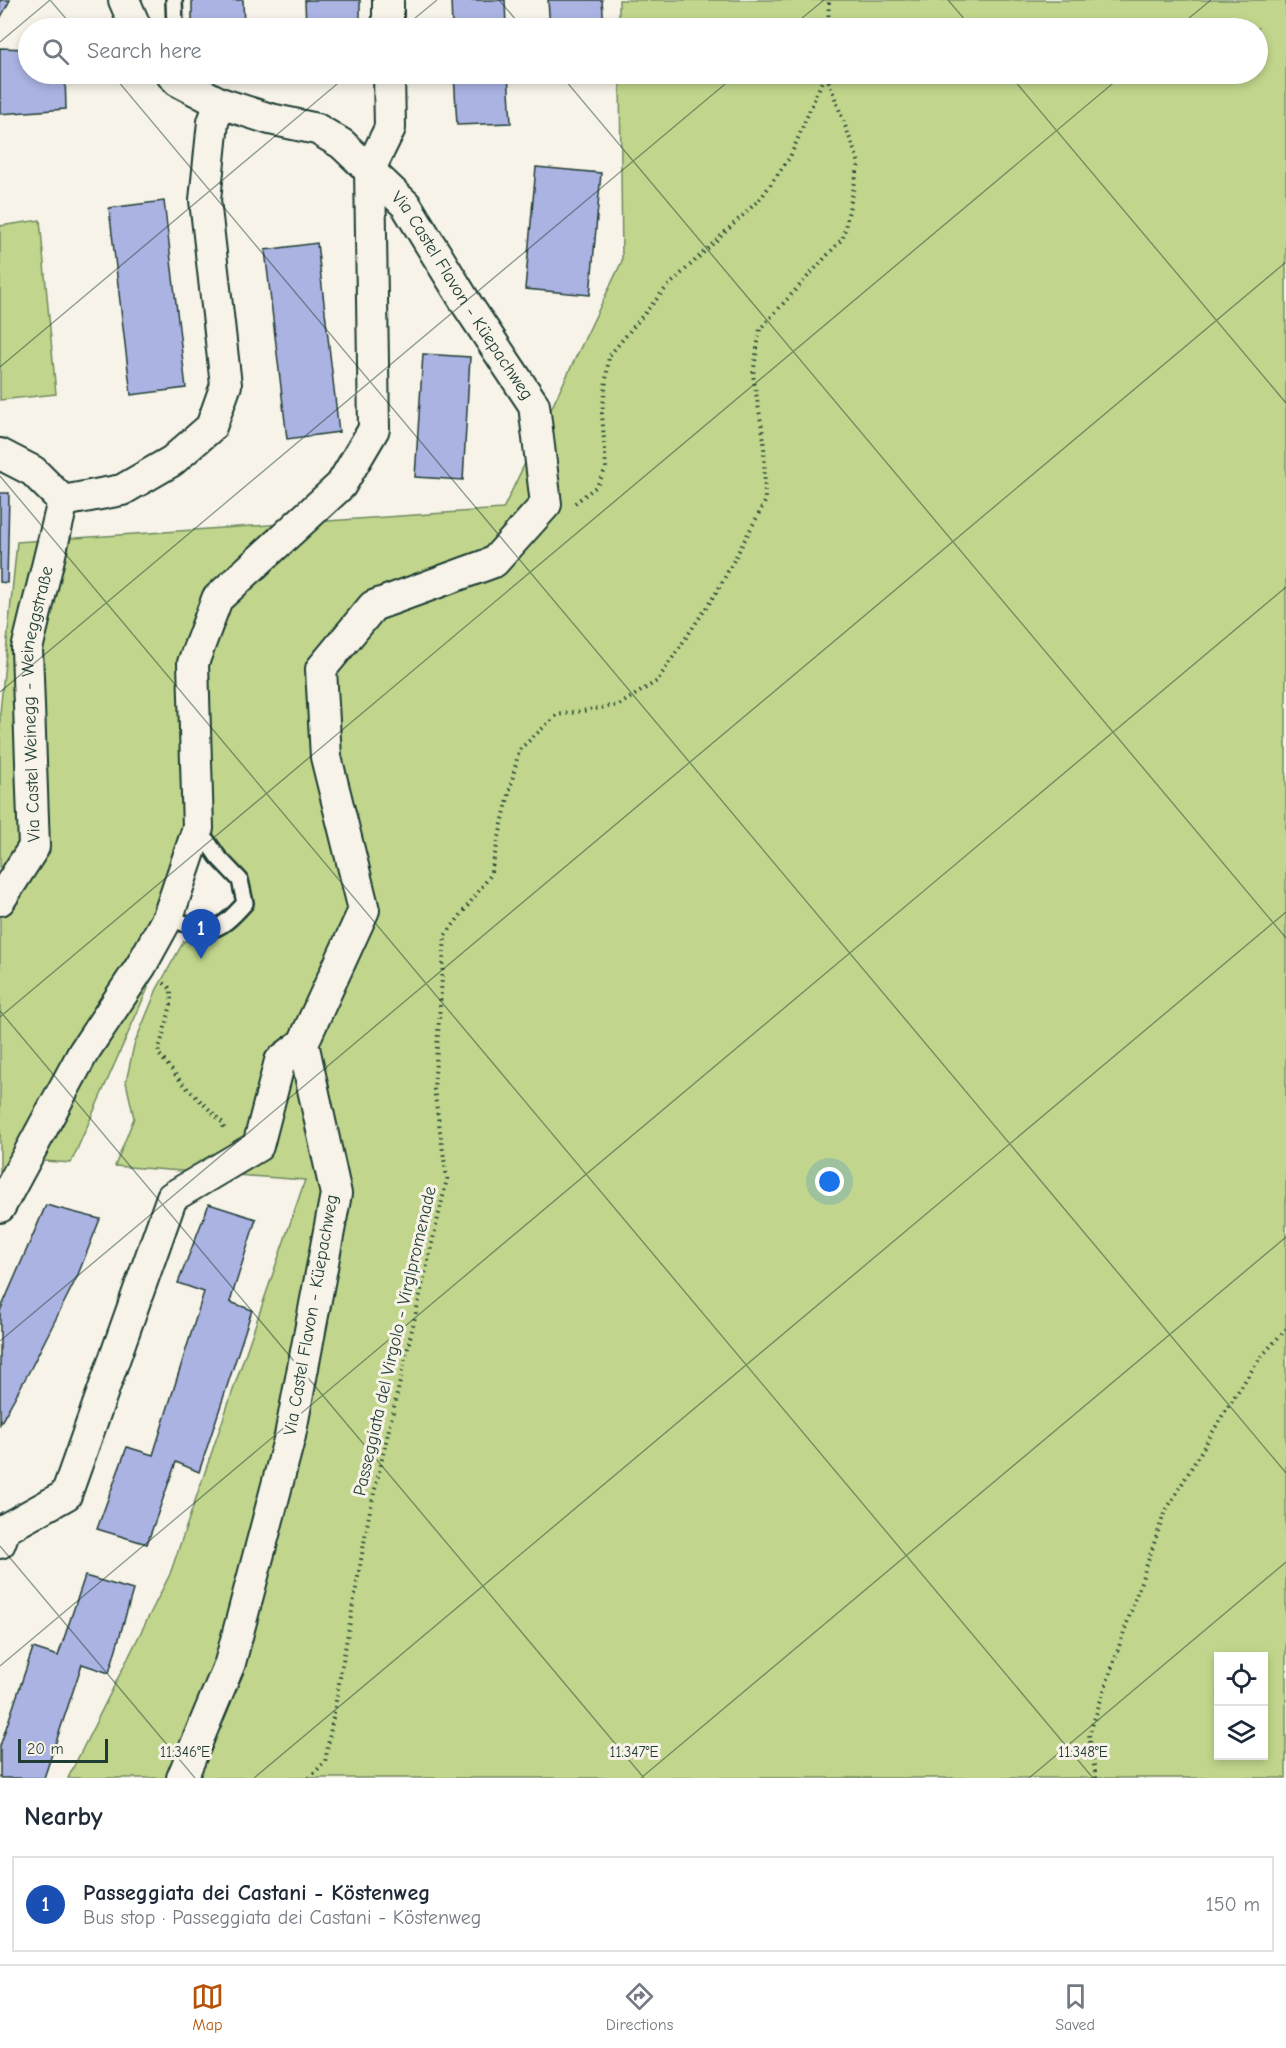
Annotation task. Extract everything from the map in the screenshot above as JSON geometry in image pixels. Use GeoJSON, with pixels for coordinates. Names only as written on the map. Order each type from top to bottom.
{"type":"FeatureCollection","features":[{"type":"Feature","properties":{"kind":"street"},"geometry":{"type":"LineString","coordinates":[[124,0],[132,18]]}},
{"type":"Feature","properties":{"kind":"street"},"geometry":{"type":"LineString","coordinates":[[388,0],[388,18]]}},
{"type":"Feature","properties":{"kind":"street","name":"Via Castel Flavon - Küepachweg"},"geometry":{"type":"LineString","coordinates":[[188,84],[220,103],[270,119],[317,129],[342,144],[406,205],[468,306],[534,405],[546,504]]}},
{"type":"Feature","properties":{"kind":"street"},"geometry":{"type":"LineString","coordinates":[[0,1207],[83,1053],[141,966],[168,917],[198,828],[193,663],[218,599],[341,485],[374,429],[370,169],[390,128],[389,84]]}},
{"type":"Feature","properties":{"kind":"street"},"geometry":{"type":"LineString","coordinates":[[0,454],[33,471],[63,501],[122,490],[171,461],[211,428],[226,385],[205,200],[213,122],[220,103]]}},
{"type":"Feature","properties":{"kind":"street","name":"Via Castel Weinegg - Weineggstraße"},"geometry":{"type":"LineString","coordinates":[[0,900],[34,847],[27,650],[63,501]]}},
{"type":"Feature","properties":{"kind":"street"},"geometry":{"type":"LineString","coordinates":[[0,1543],[5,1529],[66,1495],[172,1197],[258,1146],[280,1060],[303,1043],[364,910],[326,757],[321,669],[373,606],[494,562],[546,504]]}},
{"type":"Feature","properties":{"kind":"street","name":"Via Castel Flavon - Küepachweg"},"geometry":{"type":"LineString","coordinates":[[182,1778],[230,1663],[290,1436],[336,1194],[303,1043]]}},
{"type":"Feature","properties":{"kind":"lane"},"geometry":{"type":"LineString","coordinates":[[174,0],[175,18]]}},
{"type":"Feature","properties":{"kind":"lane"},"geometry":{"type":"LineString","coordinates":[[168,917],[211,931],[227,923],[245,903],[240,880],[218,857],[198,828]]}},
{"type":"Feature","properties":{"kind":"path"},"geometry":{"type":"LineString","coordinates":[[829,18],[831,1]]}},
{"type":"Feature","properties":{"kind":"path"},"geometry":{"type":"LineString","coordinates":[[546,504],[569,508],[597,486],[606,468],[602,413],[609,356],[665,289],[761,198],[790,157],[821,84]]}},
{"type":"Feature","properties":{"kind":"path","name":"Passeggiata del Virgolo - Virglpromenade"},"geometry":{"type":"LineString","coordinates":[[309,1778],[325,1762],[369,1515],[447,1179],[434,1089],[445,936],[490,876],[519,750],[557,715],[619,705],[657,681],[718,590],[765,502],[764,440],[753,375],[760,329],[843,238],[859,163],[829,84]]}},
{"type":"Feature","properties":{"kind":"path"},"geometry":{"type":"LineString","coordinates":[[141,966],[171,989],[171,1005],[158,1053],[183,1084],[224,1123],[229,1164]]}},
{"type":"Feature","properties":{"kind":"path"},"geometry":{"type":"LineString","coordinates":[[1096,1778],[1089,1736],[1164,1514],[1227,1408],[1260,1358],[1286,1329]]}},
{"type":"Feature","properties":{"kind":"green space"},"geometry":{"type":"Polygon","coordinates":[[[619,0],[1286,0],[1286,1778],[68,1778],[170,1574],[305,1180],[115,1166],[134,1118],[126,1082],[134,1045],[157,989],[184,941],[214,941],[245,903],[240,880],[198,828],[141,966],[148,988],[71,1163],[31,1160],[0,1218],[0,713],[17,542],[503,509],[622,261],[620,84],[1268,84],[1268,18],[619,18],[619,0]]]}},
{"type":"Feature","properties":{"kind":"green space"},"geometry":{"type":"Polygon","coordinates":[[[40,220],[56,394],[0,400],[0,226],[40,220]]]}},
{"type":"Feature","properties":{"kind":"building"},"geometry":{"type":"Polygon","coordinates":[[[0,0],[10,0],[0,19],[0,0]]]}},
{"type":"Feature","properties":{"kind":"building"},"geometry":{"type":"Polygon","coordinates":[[[192,0],[243,0],[244,18],[192,18],[192,0]]]}},
{"type":"Feature","properties":{"kind":"building"},"geometry":{"type":"Polygon","coordinates":[[[305,0],[360,0],[360,18],[306,18],[305,0]]]}},
{"type":"Feature","properties":{"kind":"building"},"geometry":{"type":"Polygon","coordinates":[[[451,0],[505,0],[506,18],[452,18],[451,0]]]}},
{"type":"Feature","properties":{"kind":"building"},"geometry":{"type":"Polygon","coordinates":[[[548,0],[602,0],[603,18],[549,18],[548,0]]]}},
{"type":"Feature","properties":{"kind":"building"},"geometry":{"type":"Polygon","coordinates":[[[0,48],[18,49],[18,84],[65,84],[66,109],[0,114],[0,48]]]}},
{"type":"Feature","properties":{"kind":"building"},"geometry":{"type":"Polygon","coordinates":[[[455,84],[509,84],[511,123],[457,125],[455,84]]]}},
{"type":"Feature","properties":{"kind":"building"},"geometry":{"type":"Polygon","coordinates":[[[536,167],[601,173],[590,295],[525,289],[536,167]]]}},
{"type":"Feature","properties":{"kind":"building"},"geometry":{"type":"Polygon","coordinates":[[[164,201],[186,388],[131,395],[109,208],[164,201]]]}},
{"type":"Feature","properties":{"kind":"building"},"geometry":{"type":"Polygon","coordinates":[[[317,243],[339,432],[287,439],[265,250],[317,243]]]}},
{"type":"Feature","properties":{"kind":"building"},"geometry":{"type":"Polygon","coordinates":[[[423,354],[470,357],[463,480],[415,477],[423,354]]]}},
{"type":"Feature","properties":{"kind":"building"},"geometry":{"type":"Polygon","coordinates":[[[0,493],[9,493],[7,583],[0,582],[0,493]]]}},
{"type":"Feature","properties":{"kind":"building"},"geometry":{"type":"Polygon","coordinates":[[[209,1204],[256,1219],[230,1302],[252,1310],[199,1472],[176,1462],[147,1544],[97,1529],[127,1447],[153,1455],[204,1292],[178,1283],[209,1204]]]}},
{"type":"Feature","properties":{"kind":"building"},"geometry":{"type":"Polygon","coordinates":[[[46,1205],[100,1219],[77,1277],[0,1424],[0,1311],[46,1205]]]}},
{"type":"Feature","properties":{"kind":"building"},"geometry":{"type":"Polygon","coordinates":[[[85,1576],[133,1590],[109,1673],[82,1664],[44,1778],[0,1778],[0,1746],[33,1648],[58,1656],[85,1576]]]}},
{"type":"Feature","properties":{"kind":"place","name":"Passeggiata dei Castani - Köstenweg"},"geometry":{"type":"Point","coordinates":[201,959]}}]}
